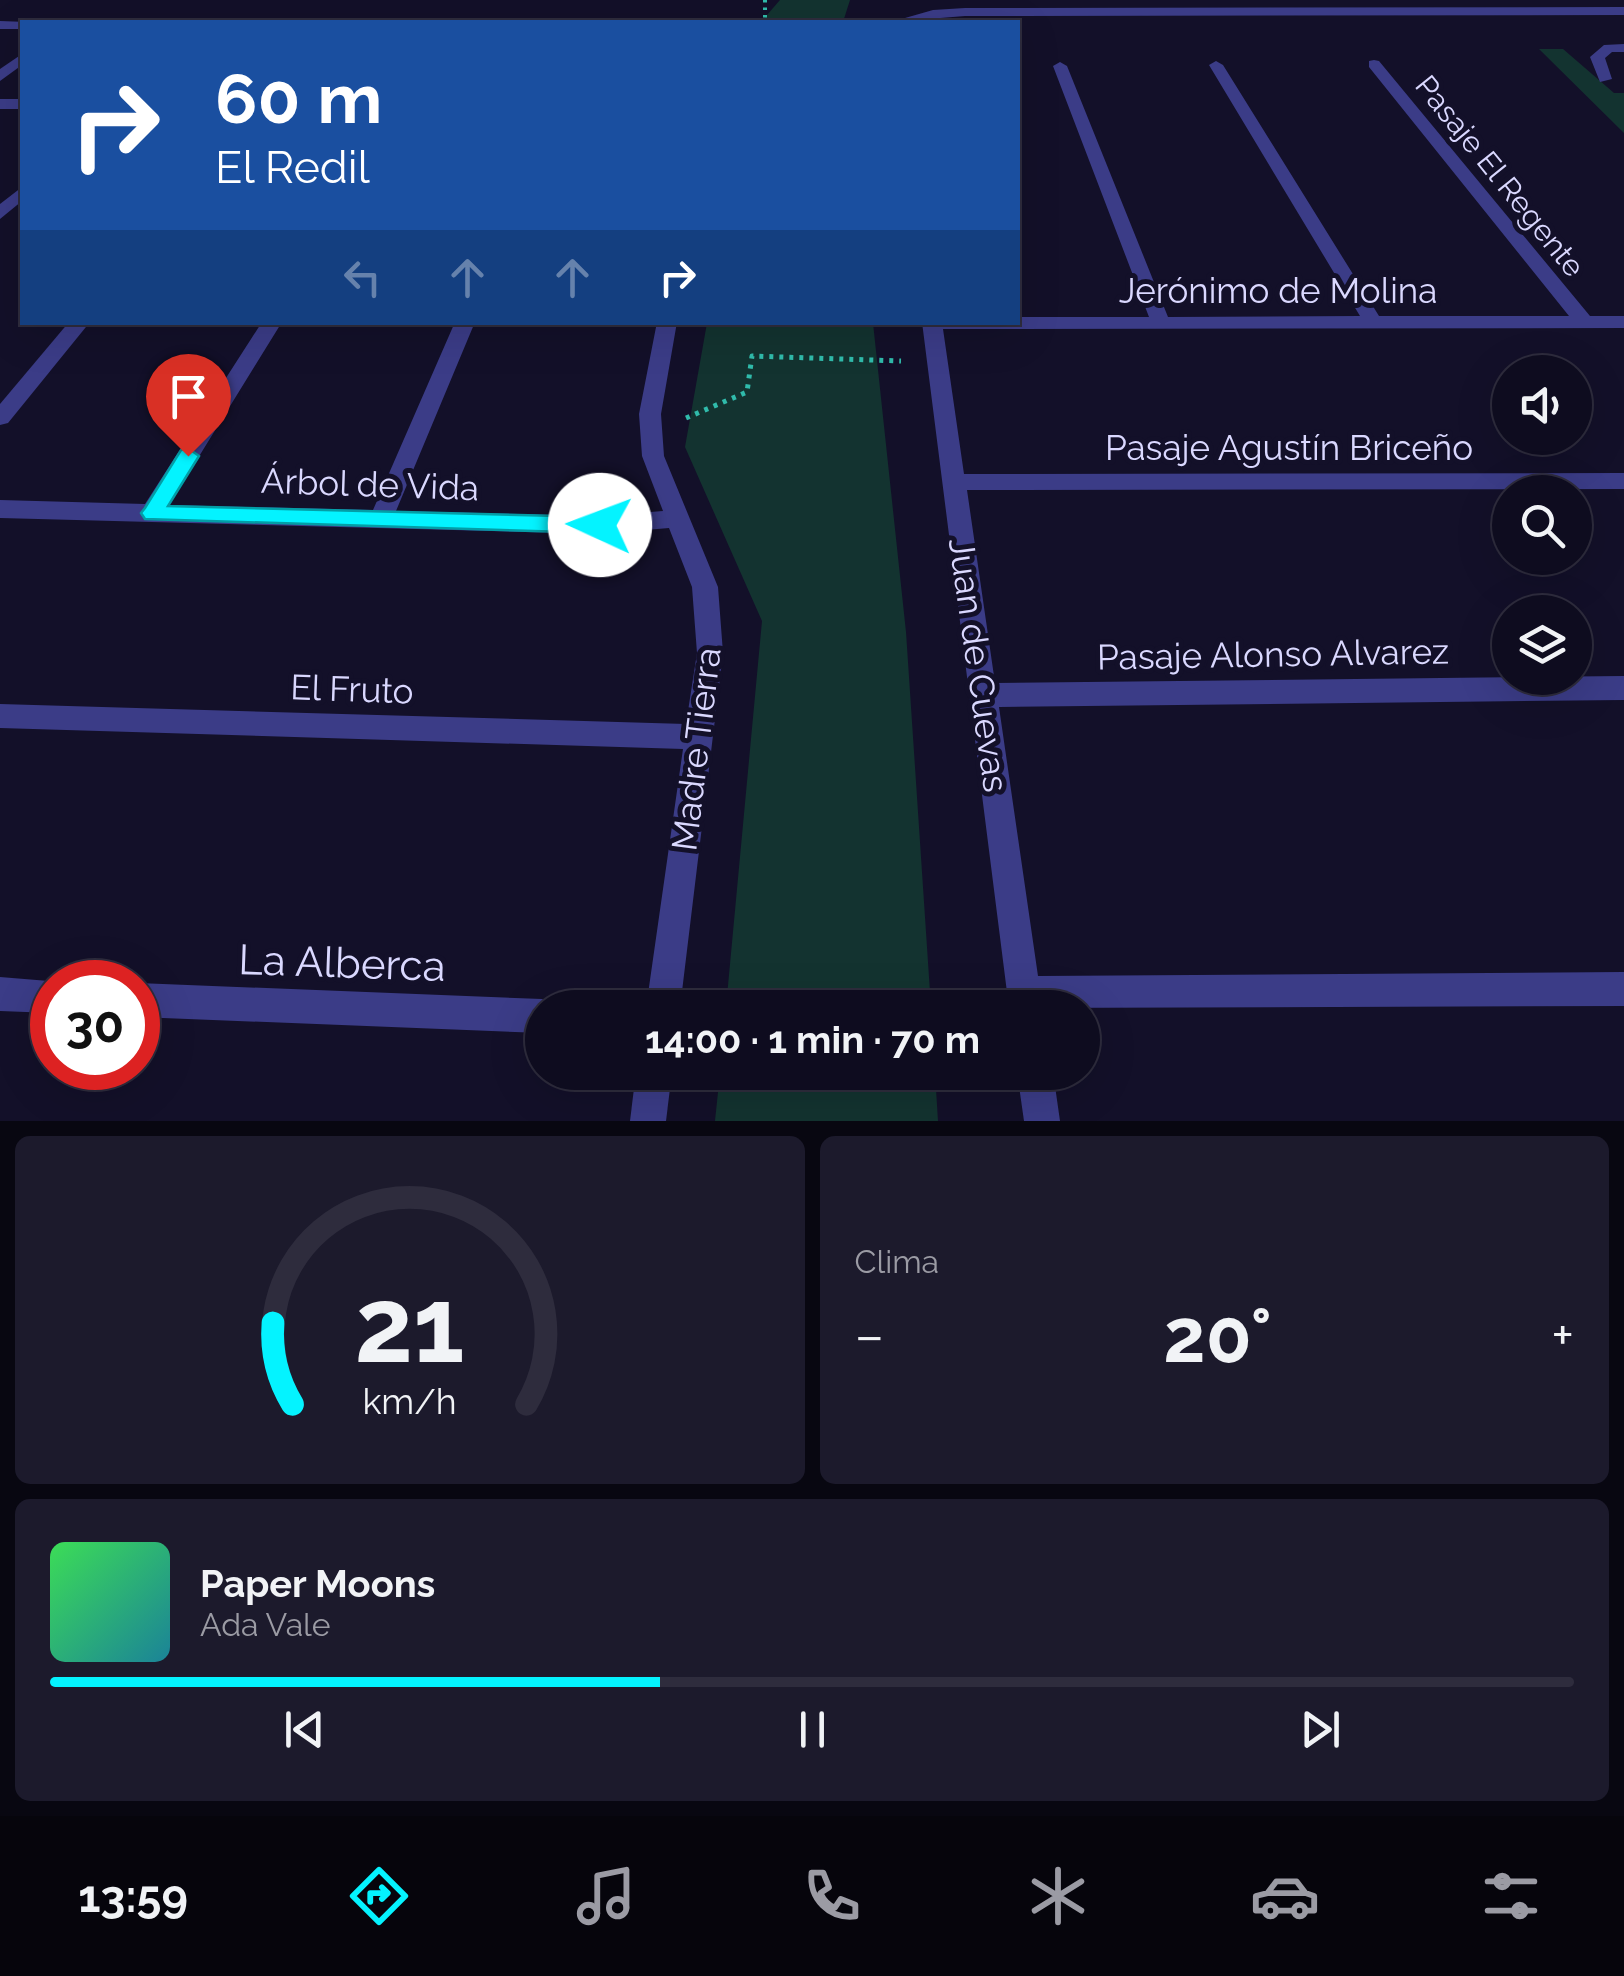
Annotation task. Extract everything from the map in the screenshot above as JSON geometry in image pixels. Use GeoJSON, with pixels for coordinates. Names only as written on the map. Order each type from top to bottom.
{"type":"FeatureCollection","features":[{"type":"Feature","properties":{"kind":"street"},"geometry":{"type":"LineString","coordinates":[[903,20],[932,7],[1624,11]]}},
{"type":"Feature","properties":{"kind":"street"},"geometry":{"type":"LineString","coordinates":[[1605,79],[1597,57],[1609,48],[1624,48]]}},
{"type":"Feature","properties":{"kind":"street"},"geometry":{"type":"LineString","coordinates":[[0,77],[20,60]]}},
{"type":"Feature","properties":{"kind":"street","name":"Pasaje El Regente"},"geometry":{"type":"LineString","coordinates":[[1374,64],[1584,322]]}},
{"type":"Feature","properties":{"kind":"street"},"geometry":{"type":"LineString","coordinates":[[1216,65],[1373,322]]}},
{"type":"Feature","properties":{"kind":"street"},"geometry":{"type":"LineString","coordinates":[[1060,66],[1160,322]]}},
{"type":"Feature","properties":{"kind":"street"},"geometry":{"type":"LineString","coordinates":[[0,214],[20,194]]}},
{"type":"Feature","properties":{"kind":"street","name":"Jerónimo de Molina"},"geometry":{"type":"LineString","coordinates":[[1020,323],[1624,322]]}},
{"type":"Feature","properties":{"kind":"street"},"geometry":{"type":"LineString","coordinates":[[0,418],[78,325]]}},
{"type":"Feature","properties":{"kind":"street"},"geometry":{"type":"LineString","coordinates":[[152,513],[270,325]]}},
{"type":"Feature","properties":{"kind":"street"},"geometry":{"type":"LineString","coordinates":[[380,519],[464,325]]}},
{"type":"Feature","properties":{"kind":"street","name":"Madre Tierra"},"geometry":{"type":"LineString","coordinates":[[666,990],[710,653],[710,615],[700,574],[660,480],[650,432],[652,395],[667,325]]}},
{"type":"Feature","properties":{"kind":"street","name":"Juan de Cuevas"},"geometry":{"type":"LineString","coordinates":[[932,325],[1024,990]]}},
{"type":"Feature","properties":{"kind":"street","name":"Pasaje Agustín Briceño"},"geometry":{"type":"LineString","coordinates":[[954,482],[1624,481]]}},
{"type":"Feature","properties":{"kind":"street","name":"Árbol de Vida"},"geometry":{"type":"LineString","coordinates":[[0,509],[600,525],[678,518]]}},
{"type":"Feature","properties":{"kind":"street","name":"Pasaje Alonso Alvarez"},"geometry":{"type":"LineString","coordinates":[[983,695],[1624,688]]}},
{"type":"Feature","properties":{"kind":"street","name":"El Fruto"},"geometry":{"type":"LineString","coordinates":[[0,716],[701,737]]}},
{"type":"Feature","properties":{"kind":"street"},"geometry":{"type":"LineString","coordinates":[[1100,999],[1624,989]]}},
{"type":"Feature","properties":{"kind":"street"},"geometry":{"type":"LineString","coordinates":[[0,994],[30,995]]}},
{"type":"Feature","properties":{"kind":"street","name":"La Alberca"},"geometry":{"type":"LineString","coordinates":[[160,1001],[525,1015]]}},
{"type":"Feature","properties":{"kind":"street"},"geometry":{"type":"LineString","coordinates":[[648,1121],[652,1090]]}},
{"type":"Feature","properties":{"kind":"street"},"geometry":{"type":"LineString","coordinates":[[1038,1090],[1042,1121]]}},
{"type":"Feature","properties":{"kind":"path"},"geometry":{"type":"LineString","coordinates":[[650,432],[747,392],[752,356],[937,363]]}},
{"type":"Feature","properties":{"kind":"green space"},"geometry":{"type":"Polygon","coordinates":[[[780,0],[850,0],[844,20],[763,20],[780,0]]]}},
{"type":"Feature","properties":{"kind":"green space"},"geometry":{"type":"Polygon","coordinates":[[[1539,49],[1563,49],[1614,93],[1624,93],[1624,133],[1539,49]]]}},
{"type":"Feature","properties":{"kind":"green space"},"geometry":{"type":"Polygon","coordinates":[[[707,325],[873,325],[906,632],[930,990],[728,990],[762,621],[685,447],[707,325]]]}},
{"type":"Feature","properties":{"kind":"green space"},"geometry":{"type":"Polygon","coordinates":[[[718,1090],[936,1090],[938,1121],[715,1121],[718,1090]]]}},
{"type":"Feature","properties":{"kind":"route"},"geometry":{"type":"LineString","coordinates":[[188,456],[152,513],[600,525]]}}]}
